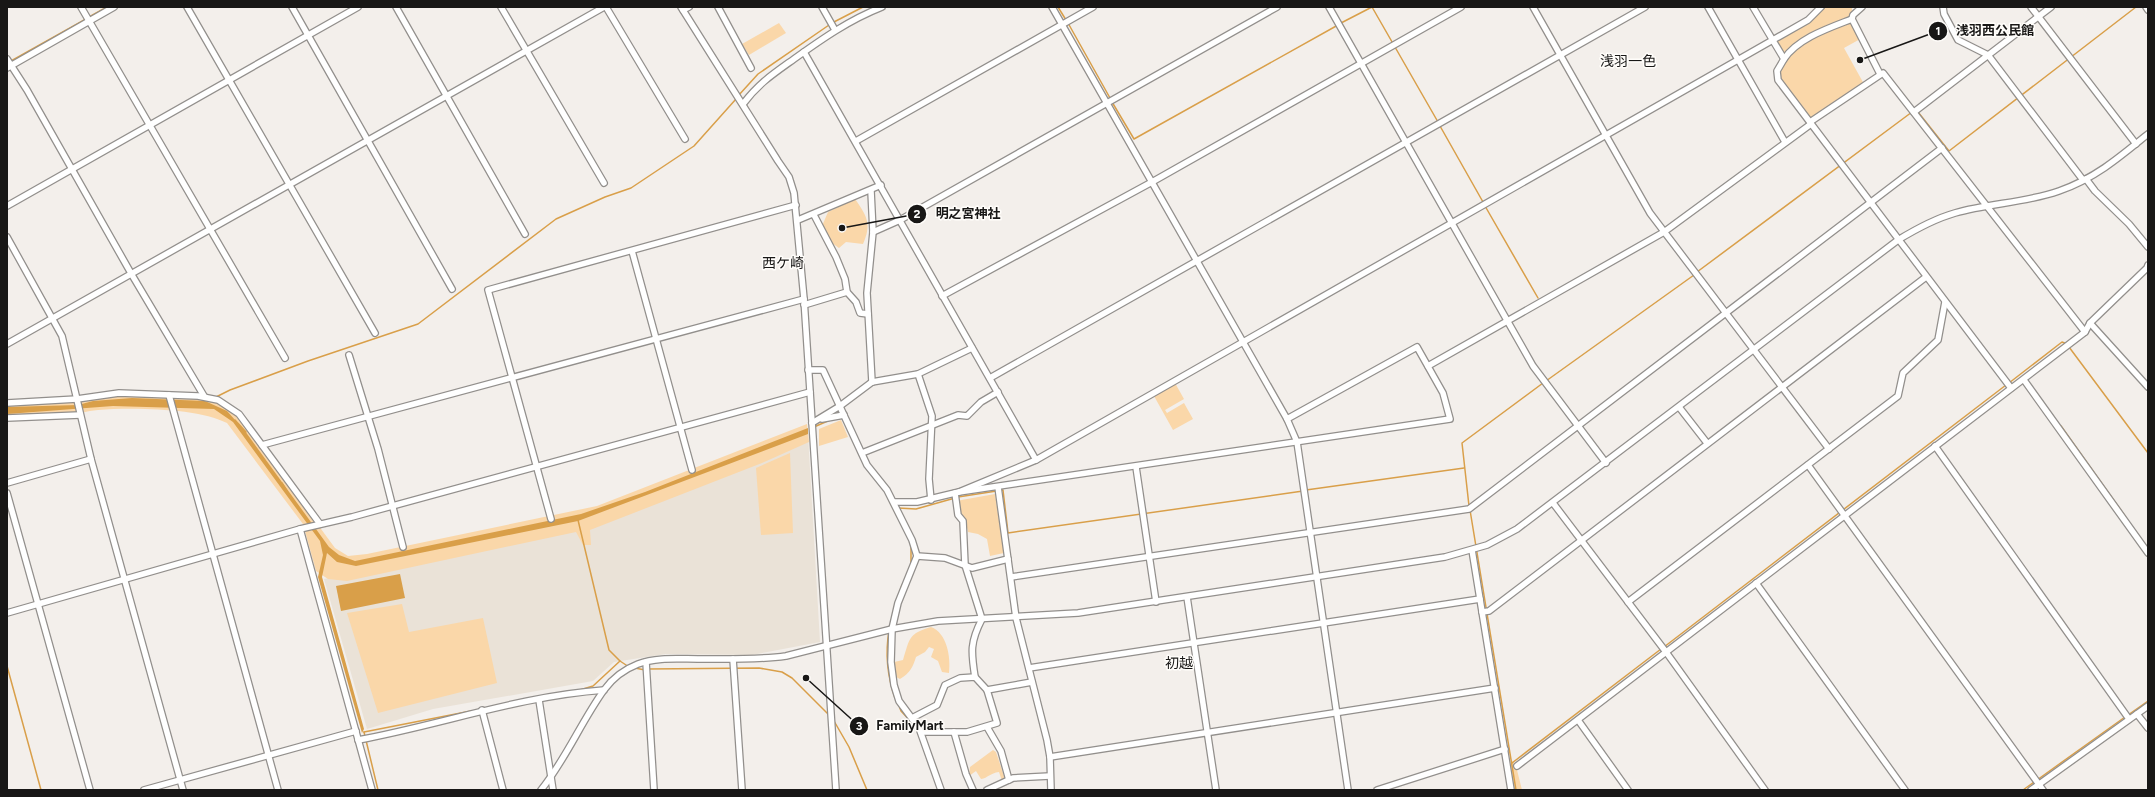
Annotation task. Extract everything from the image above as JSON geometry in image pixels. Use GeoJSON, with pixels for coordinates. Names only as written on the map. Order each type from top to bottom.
{"type":"FeatureCollection","features":[{"type":"Feature","properties":{"kind":"street"},"geometry":{"type":"LineString","coordinates":[[81,7],[209,230],[285,358]]}},
{"type":"Feature","properties":{"kind":"street"},"geometry":{"type":"LineString","coordinates":[[9,66],[114,7]]}},
{"type":"Feature","properties":{"kind":"street"},"geometry":{"type":"LineString","coordinates":[[187,7],[288,185],[375,333]]}},
{"type":"Feature","properties":{"kind":"street"},"geometry":{"type":"LineString","coordinates":[[292,7],[452,289]]}},
{"type":"Feature","properties":{"kind":"street"},"geometry":{"type":"LineString","coordinates":[[7,206],[230,81],[358,7]]}},
{"type":"Feature","properties":{"kind":"street"},"geometry":{"type":"LineString","coordinates":[[396,7],[526,234]]}},
{"type":"Feature","properties":{"kind":"street"},"geometry":{"type":"LineString","coordinates":[[501,7],[604,183]]}},
{"type":"Feature","properties":{"kind":"street"},"geometry":{"type":"LineString","coordinates":[[7,344],[132,275],[446,95],[605,7],[685,139]]}},
{"type":"Feature","properties":{"kind":"street"},"geometry":{"type":"LineString","coordinates":[[718,7],[751,68]]}},
{"type":"Feature","properties":{"kind":"street"},"geometry":{"type":"LineString","coordinates":[[822,7],[835,30]]}},
{"type":"Feature","properties":{"kind":"street"},"geometry":{"type":"LineString","coordinates":[[743,104],[756,87],[835,30],[882,7]]}},
{"type":"Feature","properties":{"kind":"street"},"geometry":{"type":"LineString","coordinates":[[1052,7],[1287,419],[1297,442],[1348,790]]}},
{"type":"Feature","properties":{"kind":"street"},"geometry":{"type":"LineString","coordinates":[[856,141],[1094,7]]}},
{"type":"Feature","properties":{"kind":"street"},"geometry":{"type":"LineString","coordinates":[[873,232],[900,220],[1277,7]]}},
{"type":"Feature","properties":{"kind":"street"},"geometry":{"type":"LineString","coordinates":[[1329,7],[1533,366],[1606,463]]}},
{"type":"Feature","properties":{"kind":"street"},"geometry":{"type":"LineString","coordinates":[[942,296],[1152,182],[1461,7]]}},
{"type":"Feature","properties":{"kind":"street"},"geometry":{"type":"LineString","coordinates":[[1532,7],[1650,214],[1829,449]]}},
{"type":"Feature","properties":{"kind":"street"},"geometry":{"type":"LineString","coordinates":[[990,378],[1645,7]]}},
{"type":"Feature","properties":{"kind":"street"},"geometry":{"type":"LineString","coordinates":[[1708,7],[1785,142]]}},
{"type":"Feature","properties":{"kind":"street"},"geometry":{"type":"LineString","coordinates":[[1753,7],[1784,59]]}},
{"type":"Feature","properties":{"kind":"street"},"geometry":{"type":"LineString","coordinates":[[894,502],[917,502],[932,500],[957,493],[1036,460],[1242,341],[1606,135],[1772,39],[1808,20],[1821,7]]}},
{"type":"Feature","properties":{"kind":"street"},"geometry":{"type":"LineString","coordinates":[[1861,7],[1853,15],[1852,19],[1830,27],[1794,47],[1784,59],[1777,71],[1778,80],[2011,388]]}},
{"type":"Feature","properties":{"kind":"street"},"geometry":{"type":"LineString","coordinates":[[1942,7],[1944,14],[1958,40],[1988,55],[2085,180],[2129,224],[2148,247]]}},
{"type":"Feature","properties":{"kind":"street"},"geometry":{"type":"LineString","coordinates":[[2031,7],[2136,144]]}},
{"type":"Feature","properties":{"kind":"street"},"geometry":{"type":"LineString","coordinates":[[1914,112],[2051,7]]}},
{"type":"Feature","properties":{"kind":"street"},"geometry":{"type":"LineString","coordinates":[[684,8],[788,177],[796,205],[808,370],[814,422],[812,437],[836,790]]}},
{"type":"Feature","properties":{"kind":"street"},"geometry":{"type":"LineString","coordinates":[[1852,19],[1880,74],[1883,73],[1914,112],[2085,332]]}},
{"type":"Feature","properties":{"kind":"street"},"geometry":{"type":"LineString","coordinates":[[804,52],[856,141],[942,296],[1036,460]]}},
{"type":"Feature","properties":{"kind":"street"},"geometry":{"type":"LineString","coordinates":[[7,60],[9,66],[72,170],[204,396]]}},
{"type":"Feature","properties":{"kind":"street"},"geometry":{"type":"LineString","coordinates":[[1428,366],[1664,232],[1810,123],[1880,74]]}},
{"type":"Feature","properties":{"kind":"street"},"geometry":{"type":"LineString","coordinates":[[541,790],[551,778],[604,690],[617,676],[637,665],[646,662],[675,659],[780,657],[892,629],[938,621],[1016,618],[1078,613],[1316,578],[1446,557],[1472,550],[1517,529],[1553,503],[1898,240],[1943,217],[1988,206],[2041,196],[2085,180],[2106,168],[2148,134]]}},
{"type":"Feature","properties":{"kind":"street"},"geometry":{"type":"LineString","coordinates":[[1011,577],[1469,509],[1942,148]]}},
{"type":"Feature","properties":{"kind":"street"},"geometry":{"type":"LineString","coordinates":[[798,220],[814,215],[871,191],[881,185]]}},
{"type":"Feature","properties":{"kind":"street"},"geometry":{"type":"LineString","coordinates":[[871,191],[873,232],[868,293],[868,314],[872,382]]}},
{"type":"Feature","properties":{"kind":"street"},"geometry":{"type":"LineString","coordinates":[[550,519],[488,290],[796,205]]}},
{"type":"Feature","properties":{"kind":"street"},"geometry":{"type":"LineString","coordinates":[[814,215],[836,257],[845,279],[846,292],[856,302],[860,313],[868,314]]}},
{"type":"Feature","properties":{"kind":"street"},"geometry":{"type":"LineString","coordinates":[[7,237],[54,319],[62,336],[91,459],[183,790]]}},
{"type":"Feature","properties":{"kind":"street"},"geometry":{"type":"LineString","coordinates":[[632,251],[692,470]]}},
{"type":"Feature","properties":{"kind":"street"},"geometry":{"type":"LineString","coordinates":[[1517,766],[2085,332],[2090,323],[2147,268],[2148,265]]}},
{"type":"Feature","properties":{"kind":"street"},"geometry":{"type":"LineString","coordinates":[[1482,612],[1489,611],[1781,386],[1926,277]]}},
{"type":"Feature","properties":{"kind":"street"},"geometry":{"type":"LineString","coordinates":[[262,445],[655,338],[846,292]]}},
{"type":"Feature","properties":{"kind":"street"},"geometry":{"type":"LineString","coordinates":[[1628,602],[1898,396],[1903,373],[1938,340],[1945,302]]}},
{"type":"Feature","properties":{"kind":"street"},"geometry":{"type":"LineString","coordinates":[[2090,323],[2147,383]]}},
{"type":"Feature","properties":{"kind":"street"},"geometry":{"type":"LineString","coordinates":[[957,493],[1450,419],[1443,393],[1417,347],[1287,419]]}},
{"type":"Feature","properties":{"kind":"street"},"geometry":{"type":"LineString","coordinates":[[814,422],[840,406],[872,382],[918,374],[972,348]]}},
{"type":"Feature","properties":{"kind":"street"},"geometry":{"type":"LineString","coordinates":[[350,355],[403,547]]}},
{"type":"Feature","properties":{"kind":"street"},"geometry":{"type":"LineString","coordinates":[[808,370],[823,370],[867,465],[887,490],[912,540],[917,556],[898,603],[892,629],[891,662],[894,686],[899,701],[921,732],[941,790]]}},
{"type":"Feature","properties":{"kind":"street"},"geometry":{"type":"LineString","coordinates":[[918,374],[932,416],[929,479],[932,500]]}},
{"type":"Feature","properties":{"kind":"street"},"geometry":{"type":"LineString","coordinates":[[2024,380],[2148,553]]}},
{"type":"Feature","properties":{"kind":"street"},"geometry":{"type":"LineString","coordinates":[[7,613],[318,524],[392,506],[810,392]]}},
{"type":"Feature","properties":{"kind":"street"},"geometry":{"type":"LineString","coordinates":[[862,453],[932,427],[958,415],[967,416],[981,402],[998,392]]}},
{"type":"Feature","properties":{"kind":"street"},"geometry":{"type":"LineString","coordinates":[[7,403],[77,399],[119,394],[204,396],[218,400],[239,414],[318,524]]}},
{"type":"Feature","properties":{"kind":"street"},"geometry":{"type":"LineString","coordinates":[[169,395],[278,790]]}},
{"type":"Feature","properties":{"kind":"street"},"geometry":{"type":"LineString","coordinates":[[1679,407],[1707,443]]}},
{"type":"Feature","properties":{"kind":"street"},"geometry":{"type":"LineString","coordinates":[[7,418],[80,415]]}},
{"type":"Feature","properties":{"kind":"street"},"geometry":{"type":"LineString","coordinates":[[814,422],[844,415]]}},
{"type":"Feature","properties":{"kind":"street"},"geometry":{"type":"LineString","coordinates":[[1935,446],[2129,719]]}},
{"type":"Feature","properties":{"kind":"street"},"geometry":{"type":"LineString","coordinates":[[7,483],[91,459]]}},
{"type":"Feature","properties":{"kind":"street"},"geometry":{"type":"LineString","coordinates":[[1808,465],[1846,515],[2043,790]]}},
{"type":"Feature","properties":{"kind":"street"},"geometry":{"type":"LineString","coordinates":[[1136,467],[1156,602]]}},
{"type":"Feature","properties":{"kind":"street"},"geometry":{"type":"LineString","coordinates":[[998,487],[1016,618],[1023,639],[1028,668],[1050,757],[1051,790]]}},
{"type":"Feature","properties":{"kind":"street"},"geometry":{"type":"LineString","coordinates":[[7,493],[90,790]]}},
{"type":"Feature","properties":{"kind":"street"},"geometry":{"type":"LineString","coordinates":[[921,732],[967,732],[997,723],[987,690],[975,677],[972,657],[972,641],[982,619],[965,566],[963,521],[958,515],[957,493]]}},
{"type":"Feature","properties":{"kind":"street"},"geometry":{"type":"LineString","coordinates":[[1553,503],[1666,652],[1765,790]]}},
{"type":"Feature","properties":{"kind":"street"},"geometry":{"type":"LineString","coordinates":[[302,529],[372,790]]}},
{"type":"Feature","properties":{"kind":"street"},"geometry":{"type":"LineString","coordinates":[[1472,550],[1511,790]]}},
{"type":"Feature","properties":{"kind":"street"},"geometry":{"type":"LineString","coordinates":[[917,556],[945,558],[972,568],[1008,559]]}},
{"type":"Feature","properties":{"kind":"street"},"geometry":{"type":"LineString","coordinates":[[1756,583],[1905,790]]}},
{"type":"Feature","properties":{"kind":"street"},"geometry":{"type":"LineString","coordinates":[[1187,597],[1216,790]]}},
{"type":"Feature","properties":{"kind":"street"},"geometry":{"type":"LineString","coordinates":[[1028,668],[1480,599]]}},
{"type":"Feature","properties":{"kind":"street"},"geometry":{"type":"LineString","coordinates":[[733,659],[742,790]]}},
{"type":"Feature","properties":{"kind":"street"},"geometry":{"type":"LineString","coordinates":[[646,662],[654,790]]}},
{"type":"Feature","properties":{"kind":"street"},"geometry":{"type":"LineString","coordinates":[[912,718],[937,705],[945,685],[960,678],[975,677]]}},
{"type":"Feature","properties":{"kind":"street"},"geometry":{"type":"LineString","coordinates":[[987,690],[1032,682]]}},
{"type":"Feature","properties":{"kind":"street"},"geometry":{"type":"LineString","coordinates":[[1050,757],[1495,688]]}},
{"type":"Feature","properties":{"kind":"street"},"geometry":{"type":"LineString","coordinates":[[358,740],[386,735],[482,710],[604,690]]}},
{"type":"Feature","properties":{"kind":"street"},"geometry":{"type":"LineString","coordinates":[[538,700],[553,790]]}},
{"type":"Feature","properties":{"kind":"street"},"geometry":{"type":"LineString","coordinates":[[2031,790],[2148,706]]}},
{"type":"Feature","properties":{"kind":"street"},"geometry":{"type":"LineString","coordinates":[[482,710],[503,790]]}},
{"type":"Feature","properties":{"kind":"street"},"geometry":{"type":"LineString","coordinates":[[2137,714],[2148,728]]}},
{"type":"Feature","properties":{"kind":"street"},"geometry":{"type":"LineString","coordinates":[[1578,720],[1628,790]]}},
{"type":"Feature","properties":{"kind":"street"},"geometry":{"type":"LineString","coordinates":[[987,727],[1001,751],[1009,780]]}},
{"type":"Feature","properties":{"kind":"street"},"geometry":{"type":"LineString","coordinates":[[144,790],[356,731]]}},
{"type":"Feature","properties":{"kind":"street"},"geometry":{"type":"LineString","coordinates":[[954,732],[973,790]]}},
{"type":"Feature","properties":{"kind":"street"},"geometry":{"type":"LineString","coordinates":[[1377,790],[1505,749]]}},
{"type":"Feature","properties":{"kind":"street"},"geometry":{"type":"LineString","coordinates":[[987,790],[1001,788],[1013,778],[1050,776]]}},
{"type":"Feature","properties":{"kind":"shaded area"},"geometry":{"type":"Polygon","coordinates":[[[1821,7],[1852,7],[1852,19],[1862,38],[1844,48],[1864,84],[1811,120],[1778,76],[1784,59],[1773,41],[1814,16],[1821,7]]]}},
{"type":"Feature","properties":{"kind":"shaded area"},"geometry":{"type":"Polygon","coordinates":[[[779,23],[786,33],[749,55],[742,44],[779,23]]]}},
{"type":"Feature","properties":{"kind":"shaded area"},"geometry":{"type":"Polygon","coordinates":[[[855,199],[863,210],[867,220],[868,225],[866,237],[863,244],[846,242],[839,248],[832,243],[822,226],[828,212],[855,199]]]}},
{"type":"Feature","properties":{"kind":"shaded area"},"geometry":{"type":"Polygon","coordinates":[[[1175,383],[1184,399],[1165,410],[1167,413],[1184,403],[1193,419],[1173,430],[1154,396],[1175,383]]]}},
{"type":"Feature","properties":{"kind":"shaded area"},"geometry":{"type":"Polygon","coordinates":[[[99,395],[212,399],[233,409],[335,548],[348,556],[367,554],[597,506],[807,424],[809,442],[762,463],[590,530],[591,545],[583,545],[576,532],[347,581],[328,579],[316,571],[303,524],[227,423],[200,414],[146,409],[94,410],[58,417],[7,418],[7,403],[99,395]]]}},
{"type":"Feature","properties":{"kind":"shaded area"},"geometry":{"type":"Polygon","coordinates":[[[132,398],[205,401],[227,411],[245,431],[329,547],[339,555],[355,561],[581,514],[645,492],[808,428],[808,434],[578,521],[356,566],[337,562],[327,553],[322,577],[364,729],[362,733],[318,577],[323,555],[320,541],[233,422],[214,409],[113,406],[7,414],[7,407],[78,405],[93,401],[132,398]]]}},
{"type":"Feature","properties":{"kind":"shaded area"},"geometry":{"type":"Polygon","coordinates":[[[841,420],[848,437],[819,446],[819,429],[841,420]]]}},
{"type":"Feature","properties":{"kind":"shaded area"},"geometry":{"type":"Polygon","coordinates":[[[808,435],[820,642],[752,655],[666,654],[614,662],[593,681],[433,709],[367,729],[324,579],[599,518],[808,435]]]}},
{"type":"Feature","properties":{"kind":"shaded area"},"geometry":{"type":"Polygon","coordinates":[[[790,453],[793,533],[761,535],[756,468],[790,453]]]}},
{"type":"Feature","properties":{"kind":"shaded area"},"geometry":{"type":"Polygon","coordinates":[[[995,494],[1004,553],[990,556],[987,539],[978,534],[968,532],[956,501],[995,494]]]}},
{"type":"Feature","properties":{"kind":"shaded area"},"geometry":{"type":"Polygon","coordinates":[[[400,574],[405,598],[341,611],[336,586],[400,574]]]}},
{"type":"Feature","properties":{"kind":"shaded area"},"geometry":{"type":"Polygon","coordinates":[[[402,604],[409,632],[483,618],[497,683],[378,713],[347,613],[402,604]]]}},
{"type":"Feature","properties":{"kind":"shaded area"},"geometry":{"type":"Polygon","coordinates":[[[931,627],[941,634],[947,646],[949,673],[942,672],[938,661],[931,657],[934,649],[929,647],[925,652],[916,657],[909,672],[900,679],[896,677],[894,662],[903,660],[909,642],[914,635],[931,627]]]}},
{"type":"Feature","properties":{"kind":"shaded area"},"geometry":{"type":"Polygon","coordinates":[[[993,750],[996,752],[1005,779],[1002,781],[999,772],[993,773],[986,778],[981,779],[976,771],[969,776],[970,767],[993,750]]]}},
{"type":"Feature","properties":{"kind":"shaded area"},"geometry":{"type":"Polygon","coordinates":[[[1511,759],[1516,766],[1522,790],[1512,790],[1510,772],[1511,759]]]}},
{"type":"Feature","properties":{"kind":"waterway"},"geometry":{"type":"LineString","coordinates":[[89,17],[107,7]]}},
{"type":"Feature","properties":{"kind":"waterway"},"geometry":{"type":"LineString","coordinates":[[832,23],[863,7]]}},
{"type":"Feature","properties":{"kind":"waterway"},"geometry":{"type":"LineString","coordinates":[[1058,7],[1066,20]]}},
{"type":"Feature","properties":{"kind":"waterway"},"geometry":{"type":"LineString","coordinates":[[1341,23],[1372,7],[1438,122]]}},
{"type":"Feature","properties":{"kind":"waterway"},"geometry":{"type":"LineString","coordinates":[[1918,112],[1949,151],[2136,7]]}},
{"type":"Feature","properties":{"kind":"waterway"},"geometry":{"type":"LineString","coordinates":[[11,61],[86,19]]}},
{"type":"Feature","properties":{"kind":"waterway"},"geometry":{"type":"LineString","coordinates":[[1068,23],[1110,98]]}},
{"type":"Feature","properties":{"kind":"waterway"},"geometry":{"type":"LineString","coordinates":[[738,96],[758,74],[829,25]]}},
{"type":"Feature","properties":{"kind":"waterway"},"geometry":{"type":"LineString","coordinates":[[1112,102],[1134,139],[1338,25]]}},
{"type":"Feature","properties":{"kind":"waterway"},"geometry":{"type":"LineString","coordinates":[[216,397],[230,390],[308,361],[418,324],[556,219],[605,197],[631,188],[694,146],[736,99]]}},
{"type":"Feature","properties":{"kind":"waterway"},"geometry":{"type":"LineString","coordinates":[[1697,272],[1912,112]]}},
{"type":"Feature","properties":{"kind":"waterway"},"geometry":{"type":"LineString","coordinates":[[1440,126],[1483,202]]}},
{"type":"Feature","properties":{"kind":"waterway"},"geometry":{"type":"LineString","coordinates":[[1485,206],[1538,298]]}},
{"type":"Feature","properties":{"kind":"waterway"},"geometry":{"type":"LineString","coordinates":[[1546,381],[1694,275]]}},
{"type":"Feature","properties":{"kind":"waterway"},"geometry":{"type":"LineString","coordinates":[[2009,383],[2062,342],[2067,344]]}},
{"type":"Feature","properties":{"kind":"waterway"},"geometry":{"type":"LineString","coordinates":[[2069,347],[2148,453]]}},
{"type":"Feature","properties":{"kind":"waterway"},"geometry":{"type":"LineString","coordinates":[[1469,506],[1462,443],[1543,383]]}},
{"type":"Feature","properties":{"kind":"waterway"},"geometry":{"type":"LineString","coordinates":[[1664,647],[2006,385]]}},
{"type":"Feature","properties":{"kind":"waterway"},"geometry":{"type":"LineString","coordinates":[[235,420],[246,432]]}},
{"type":"Feature","properties":{"kind":"waterway"},"geometry":{"type":"LineString","coordinates":[[814,427],[830,420]]}},
{"type":"Feature","properties":{"kind":"waterway"},"geometry":{"type":"LineString","coordinates":[[2061,426],[2125,516]]}},
{"type":"Feature","properties":{"kind":"waterway"},"geometry":{"type":"LineString","coordinates":[[1306,490],[1464,468]]}},
{"type":"Feature","properties":{"kind":"waterway"},"geometry":{"type":"LineString","coordinates":[[282,483],[287,491]]}},
{"type":"Feature","properties":{"kind":"waterway"},"geometry":{"type":"LineString","coordinates":[[958,497],[1003,490],[1008,533],[1303,491]]}},
{"type":"Feature","properties":{"kind":"waterway"},"geometry":{"type":"LineString","coordinates":[[888,498],[898,518]]}},
{"type":"Feature","properties":{"kind":"waterway"},"geometry":{"type":"LineString","coordinates":[[898,508],[916,509],[955,498]]}},
{"type":"Feature","properties":{"kind":"waterway"},"geometry":{"type":"LineString","coordinates":[[1470,510],[1516,790]]}},
{"type":"Feature","properties":{"kind":"waterway"},"geometry":{"type":"LineString","coordinates":[[578,520],[609,650],[620,661],[629,667]]}},
{"type":"Feature","properties":{"kind":"waterway"},"geometry":{"type":"LineString","coordinates":[[911,547],[911,563]]}},
{"type":"Feature","properties":{"kind":"waterway"},"geometry":{"type":"LineString","coordinates":[[899,594],[902,585]]}},
{"type":"Feature","properties":{"kind":"waterway"},"geometry":{"type":"LineString","coordinates":[[889,631],[887,648],[888,664],[890,681],[895,698]]}},
{"type":"Feature","properties":{"kind":"waterway"},"geometry":{"type":"LineString","coordinates":[[1512,763],[1661,649]]}},
{"type":"Feature","properties":{"kind":"waterway"},"geometry":{"type":"LineString","coordinates":[[580,690],[593,686],[620,661]]}},
{"type":"Feature","properties":{"kind":"waterway"},"geometry":{"type":"LineString","coordinates":[[7,666],[41,790]]}},
{"type":"Feature","properties":{"kind":"waterway"},"geometry":{"type":"LineString","coordinates":[[635,668],[645,670]]}},
{"type":"Feature","properties":{"kind":"waterway"},"geometry":{"type":"LineString","coordinates":[[648,669],[759,668],[782,672],[792,678],[829,715]]}},
{"type":"Feature","properties":{"kind":"waterway"},"geometry":{"type":"LineString","coordinates":[[2128,715],[2148,701]]}},
{"type":"Feature","properties":{"kind":"waterway"},"geometry":{"type":"LineString","coordinates":[[898,703],[901,711],[914,725]]}},
{"type":"Feature","properties":{"kind":"waterway"},"geometry":{"type":"LineString","coordinates":[[364,732],[471,711]]}},
{"type":"Feature","properties":{"kind":"waterway"},"geometry":{"type":"LineString","coordinates":[[2037,780],[2125,717]]}},
{"type":"Feature","properties":{"kind":"waterway"},"geometry":{"type":"LineString","coordinates":[[834,721],[849,747],[867,790]]}},
{"type":"Feature","properties":{"kind":"waterway"},"geometry":{"type":"LineString","coordinates":[[364,732],[378,790]]}},
{"type":"Feature","properties":{"kind":"waterway"},"geometry":{"type":"LineString","coordinates":[[2023,790],[2034,782]]}},
{"type":"Feature","properties":{"kind":"place","name":"浅羽西公民館"},"geometry":{"type":"Point","coordinates":[1860,60]}},
{"type":"Feature","properties":{"kind":"place","name":"明之宮神社"},"geometry":{"type":"Point","coordinates":[842,228]}},
{"type":"Feature","properties":{"kind":"place","name":"FamilyMart"},"geometry":{"type":"Point","coordinates":[806,678]}},
{"type":"Feature","properties":{"kind":"district","name":"浅羽一色"},"geometry":{"type":"Point","coordinates":[1628,61]}},
{"type":"Feature","properties":{"kind":"district","name":"西ケ崎"},"geometry":{"type":"Point","coordinates":[783,263]}},
{"type":"Feature","properties":{"kind":"district","name":"初越"},"geometry":{"type":"Point","coordinates":[1179,663]}}]}
